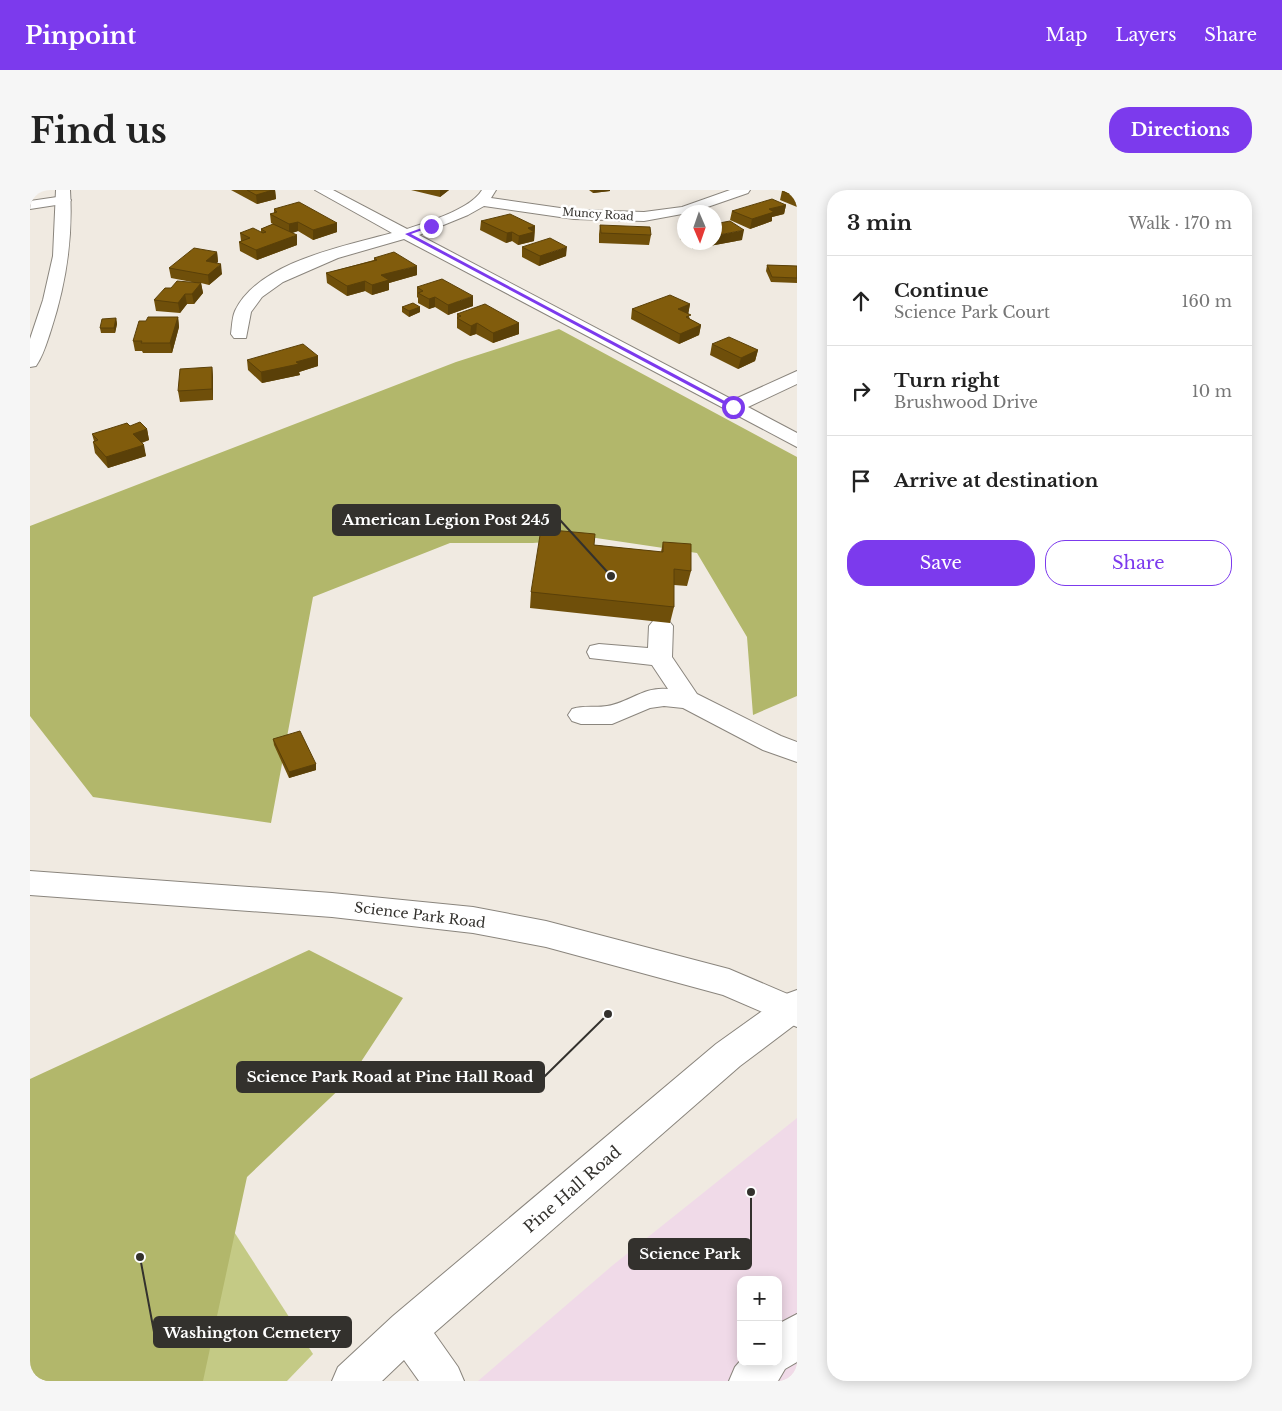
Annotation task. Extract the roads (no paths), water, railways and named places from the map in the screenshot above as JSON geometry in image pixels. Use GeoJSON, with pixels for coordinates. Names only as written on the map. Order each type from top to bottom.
{"type":"FeatureCollection","features":[{"type":"Feature","properties":{"kind":"street"},"geometry":{"type":"LineString","coordinates":[[322,190],[797,441]]}},
{"type":"Feature","properties":{"kind":"street","name":"Muncy Road"},"geometry":{"type":"LineString","coordinates":[[484,196],[598,215],[644,216],[685,210],[744,190]]}},
{"type":"Feature","properties":{"kind":"street"},"geometry":{"type":"LineString","coordinates":[[30,205],[64,195],[60,260],[51,305],[30,362]]}},
{"type":"Feature","properties":{"kind":"street"},"geometry":{"type":"LineString","coordinates":[[240,334],[241,316],[248,303],[264,287],[283,274],[328,257],[407,234],[467,210],[484,196]]}},
{"type":"Feature","properties":{"kind":"street"},"geometry":{"type":"LineString","coordinates":[[733,407],[797,377]]}},
{"type":"Feature","properties":{"kind":"street"},"geometry":{"type":"LineString","coordinates":[[661,626],[660,657],[688,700]]}},
{"type":"Feature","properties":{"kind":"street"},"geometry":{"type":"LineString","coordinates":[[599,652],[660,657]]}},
{"type":"Feature","properties":{"kind":"street"},"geometry":{"type":"LineString","coordinates":[[580,716],[612,715],[645,700],[664,697],[688,700],[772,743],[797,752]]}},
{"type":"Feature","properties":{"kind":"street","name":"Science Park Road"},"geometry":{"type":"LineString","coordinates":[[30,883],[332,905],[473,920],[546,934],[729,984],[795,1009]]}},
{"type":"Feature","properties":{"kind":"street","name":"Pine Hall Road"},"geometry":{"type":"LineString","coordinates":[[352,1381],[407,1330],[728,1055],[795,1009]]}},
{"type":"Feature","properties":{"kind":"street"},"geometry":{"type":"LineString","coordinates":[[407,1330],[444,1381]]}},
{"type":"Feature","properties":{"kind":"street"},"geometry":{"type":"LineString","coordinates":[[782,1348],[797,1334]]}},
{"type":"Feature","properties":{"kind":"street"},"geometry":{"type":"LineString","coordinates":[[749,1381],[764,1366]]}},
{"type":"Feature","properties":{"kind":"place","name":"American Legion Post 245"},"geometry":{"type":"Point","coordinates":[611,576]}},
{"type":"Feature","properties":{"kind":"place","name":"Science Park Road at Pine Hall Road"},"geometry":{"type":"Point","coordinates":[608,1014]}},
{"type":"Feature","properties":{"kind":"place","name":"Science Park"},"geometry":{"type":"Point","coordinates":[751,1192]}},
{"type":"Feature","properties":{"kind":"place","name":"Washington Cemetery"},"geometry":{"type":"Point","coordinates":[140,1257]}}]}
